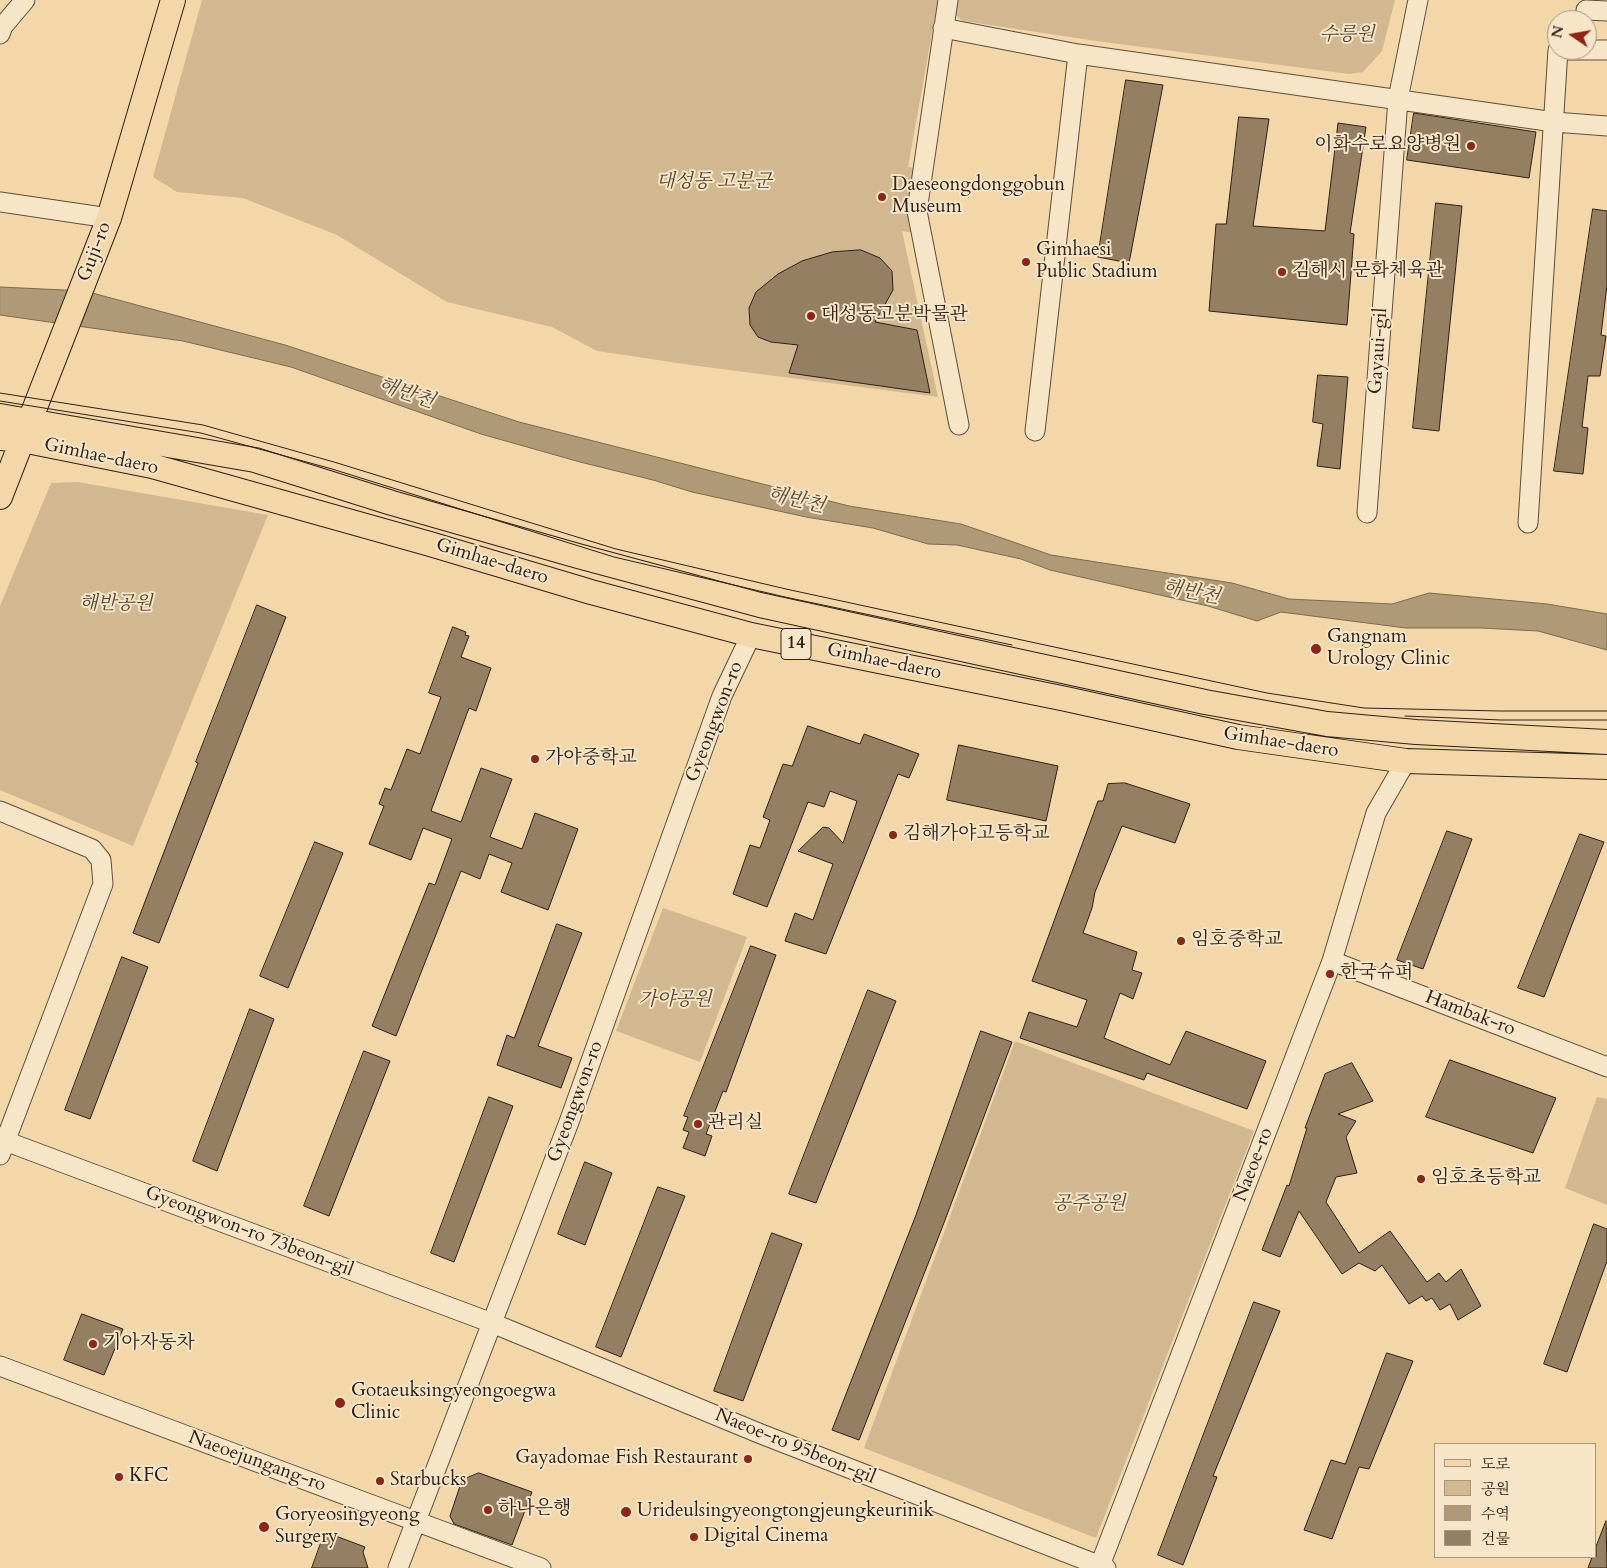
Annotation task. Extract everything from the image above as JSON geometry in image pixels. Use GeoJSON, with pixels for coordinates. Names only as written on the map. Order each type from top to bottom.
{"type":"FeatureCollection","features":[{"type":"Feature","properties":{"kind":"main road","name":"Guji-ro"},"geometry":{"type":"LineString","coordinates":[[0,497],[17,433],[46,375],[109,218],[173,0]]}},
{"type":"Feature","properties":{"kind":"main road","name":"Gimhae-daero"},"geometry":{"type":"LineString","coordinates":[[0,416],[17,433],[152,466],[430,544],[591,592],[751,635],[1056,697],[1238,737],[1406,761],[1607,767]]}},
{"type":"Feature","properties":{"kind":"main road","name":"Gimhae-daero"},"geometry":{"type":"LineString","coordinates":[[17,433],[255,460],[392,504],[760,605],[1205,702],[1327,724],[1416,732],[1607,742]]}},
{"type":"Feature","properties":{"kind":"street"},"geometry":{"type":"LineString","coordinates":[[0,34],[3,26],[25,0]]}},
{"type":"Feature","properties":{"kind":"street"},"geometry":{"type":"LineString","coordinates":[[948,0],[918,211],[959,425]]}},
{"type":"Feature","properties":{"kind":"street","name":"Gayaui-gil"},"geometry":{"type":"LineString","coordinates":[[1367,513],[1398,99],[1418,0]]}},
{"type":"Feature","properties":{"kind":"street"},"geometry":{"type":"LineString","coordinates":[[943,28],[1078,54],[1554,122],[1607,126]]}},
{"type":"Feature","properties":{"kind":"street"},"geometry":{"type":"LineString","coordinates":[[1528,522],[1558,50],[1607,50]]}},
{"type":"Feature","properties":{"kind":"street"},"geometry":{"type":"LineString","coordinates":[[1035,431],[1078,54]]}},
{"type":"Feature","properties":{"kind":"street"},"geometry":{"type":"LineString","coordinates":[[0,202],[109,218]]}},
{"type":"Feature","properties":{"kind":"street","name":"Gyeongwon-ro"},"geometry":{"type":"LineString","coordinates":[[398,1568],[572,1113],[722,696],[751,635]]}},
{"type":"Feature","properties":{"kind":"street","name":"Naeoe-ro"},"geometry":{"type":"LineString","coordinates":[[1101,1567],[1332,961],[1376,813],[1406,761]]}},
{"type":"Feature","properties":{"kind":"street"},"geometry":{"type":"LineString","coordinates":[[0,812],[92,849],[101,860],[103,884],[3,1148]]}},
{"type":"Feature","properties":{"kind":"street","name":"Hambak-ro"},"geometry":{"type":"LineString","coordinates":[[1332,961],[1607,1067]]}},
{"type":"Feature","properties":{"kind":"street","name":"Gyeongwon-ro 73beon-gil"},"geometry":{"type":"LineString","coordinates":[[3,1148],[492,1323]]}},
{"type":"Feature","properties":{"kind":"street","name":"Naeoe-ro 95beon-gil"},"geometry":{"type":"LineString","coordinates":[[492,1323],[761,1434],[1101,1567]]}},
{"type":"Feature","properties":{"kind":"street","name":"Naeoejungang-ro"},"geometry":{"type":"LineString","coordinates":[[0,1366],[541,1568]]}},
{"type":"Feature","properties":{"kind":"green space","name":"대성동 고분군"},"geometry":{"type":"Polygon","coordinates":[[[202,0],[938,0],[908,167],[916,168],[914,233],[902,231],[938,397],[597,351],[552,327],[447,302],[337,235],[243,198],[177,192],[153,177],[202,0]]]}},
{"type":"Feature","properties":{"kind":"green space","name":"수릉원"},"geometry":{"type":"Polygon","coordinates":[[[952,0],[1395,0],[1382,51],[1363,72],[1349,74],[1096,41],[963,21],[953,13],[952,0]]]}},
{"type":"Feature","properties":{"kind":"green space","name":"해반공원"},"geometry":{"type":"Polygon","coordinates":[[[78,482],[268,515],[133,846],[0,790],[0,606],[51,483],[78,482]]]}},
{"type":"Feature","properties":{"kind":"green space","name":"가야공원"},"geometry":{"type":"Polygon","coordinates":[[[663,908],[747,937],[700,1062],[616,1031],[663,908]]]}},
{"type":"Feature","properties":{"kind":"green space","name":"공주공원"},"geometry":{"type":"Polygon","coordinates":[[[1015,1041],[1254,1131],[1096,1538],[864,1448],[1015,1041]]]}},
{"type":"Feature","properties":{"kind":"green space"},"geometry":{"type":"Polygon","coordinates":[[[1597,1097],[1607,1099],[1607,1205],[1565,1188],[1597,1097]]]}},
{"type":"Feature","properties":{"kind":"water","name":"해반천"},"geometry":{"type":"Polygon","coordinates":[[[0,287],[85,291],[285,345],[519,422],[849,506],[961,524],[1051,555],[1232,583],[1289,599],[1392,604],[1429,593],[1547,604],[1607,614],[1607,650],[1538,631],[1481,628],[1406,628],[1281,612],[1257,621],[1208,606],[1050,570],[1021,559],[957,545],[928,544],[873,528],[806,517],[692,492],[481,434],[291,367],[183,341],[0,315],[0,287]]]}},
{"type":"Feature","properties":{"kind":"building"},"geometry":{"type":"Polygon","coordinates":[[[1126,80],[1163,85],[1129,263],[1098,257],[1126,80]]]}},
{"type":"Feature","properties":{"kind":"building","name":"이화수로요양병원"},"geometry":{"type":"Polygon","coordinates":[[[1414,113],[1536,132],[1529,178],[1407,160],[1414,113]]]}},
{"type":"Feature","properties":{"kind":"building","name":"김해시 문화체육관"},"geometry":{"type":"Polygon","coordinates":[[[1239,117],[1269,119],[1253,226],[1325,231],[1338,123],[1366,127],[1350,233],[1354,234],[1347,325],[1209,311],[1216,224],[1226,224],[1239,117]]]}},
{"type":"Feature","properties":{"kind":"building"},"geometry":{"type":"Polygon","coordinates":[[[1436,203],[1462,206],[1439,431],[1413,428],[1436,203]]]}},
{"type":"Feature","properties":{"kind":"building"},"geometry":{"type":"Polygon","coordinates":[[[1593,209],[1607,211],[1607,285],[1601,335],[1606,336],[1600,376],[1588,376],[1582,427],[1588,428],[1583,474],[1554,471],[1593,209]]]}},
{"type":"Feature","properties":{"kind":"building","name":"대성동고분박물관"},"geometry":{"type":"Polygon","coordinates":[[[861,250],[880,258],[892,271],[893,290],[875,322],[917,330],[930,393],[789,373],[798,345],[771,342],[758,337],[750,325],[749,308],[756,292],[778,274],[802,261],[832,252],[861,250]]]}},
{"type":"Feature","properties":{"kind":"building"},"geometry":{"type":"Polygon","coordinates":[[[1318,375],[1348,377],[1340,469],[1317,466],[1323,424],[1313,422],[1318,375]]]}},
{"type":"Feature","properties":{"kind":"building"},"geometry":{"type":"Polygon","coordinates":[[[257,605],[286,617],[159,943],[133,933],[198,763],[196,762],[257,605]]]}},
{"type":"Feature","properties":{"kind":"building"},"geometry":{"type":"Polygon","coordinates":[[[453,627],[466,632],[465,635],[469,636],[461,657],[491,668],[476,711],[469,708],[431,811],[461,822],[481,768],[512,779],[490,837],[522,849],[535,813],[578,829],[548,910],[501,892],[512,863],[489,854],[480,879],[461,871],[396,1036],[372,1026],[429,883],[435,885],[452,839],[423,828],[411,860],[369,844],[384,806],[379,804],[385,788],[391,790],[407,749],[420,754],[441,697],[429,693],[453,627]]]}},
{"type":"Feature","properties":{"kind":"building"},"geometry":{"type":"Polygon","coordinates":[[[808,726],[860,744],[864,734],[919,754],[909,778],[898,774],[826,954],[785,941],[795,913],[813,920],[833,864],[798,851],[823,827],[829,828],[843,843],[857,801],[830,791],[824,807],[808,802],[767,907],[733,894],[750,845],[760,848],[770,820],[763,817],[783,764],[792,766],[808,726]]]}},
{"type":"Feature","properties":{"kind":"building"},"geometry":{"type":"Polygon","coordinates":[[[959,745],[1058,766],[1046,821],[947,800],[959,745]]]}},
{"type":"Feature","properties":{"kind":"building"},"geometry":{"type":"Polygon","coordinates":[[[1125,783],[1190,804],[1175,843],[1122,826],[1095,892],[1092,908],[1083,933],[1137,952],[1132,970],[1142,973],[1133,999],[1120,993],[1104,1038],[1170,1065],[1186,1031],[1266,1061],[1247,1109],[1147,1073],[1144,1080],[1020,1038],[1029,1012],[1077,1027],[1087,1000],[1032,981],[1098,801],[1103,801],[1108,784],[1125,783]]]}},
{"type":"Feature","properties":{"kind":"building"},"geometry":{"type":"Polygon","coordinates":[[[1447,831],[1472,839],[1423,969],[1397,960],[1447,831]]]}},
{"type":"Feature","properties":{"kind":"building"},"geometry":{"type":"Polygon","coordinates":[[[1580,834],[1604,842],[1544,997],[1518,988],[1580,834]]]}},
{"type":"Feature","properties":{"kind":"building"},"geometry":{"type":"Polygon","coordinates":[[[315,842],[343,853],[288,988],[260,976],[315,842]]]}},
{"type":"Feature","properties":{"kind":"building"},"geometry":{"type":"Polygon","coordinates":[[[557,924],[582,933],[538,1046],[572,1058],[561,1088],[497,1065],[507,1035],[514,1038],[557,924]]]}},
{"type":"Feature","properties":{"kind":"building"},"geometry":{"type":"Polygon","coordinates":[[[751,946],[776,955],[726,1092],[723,1091],[706,1134],[712,1136],[705,1156],[683,1148],[689,1132],[683,1130],[688,1117],[684,1116],[751,946]]]}},
{"type":"Feature","properties":{"kind":"building"},"geometry":{"type":"Polygon","coordinates":[[[122,957],[148,967],[90,1119],[65,1110],[122,957]]]}},
{"type":"Feature","properties":{"kind":"building"},"geometry":{"type":"Polygon","coordinates":[[[868,990],[896,1001],[816,1203],[789,1194],[868,990]]]}},
{"type":"Feature","properties":{"kind":"building"},"geometry":{"type":"Polygon","coordinates":[[[250,1009],[274,1019],[217,1171],[193,1161],[250,1009]]]}},
{"type":"Feature","properties":{"kind":"building"},"geometry":{"type":"Polygon","coordinates":[[[981,1031],[1012,1042],[859,1440],[832,1430],[916,1215],[981,1031]]]}},
{"type":"Feature","properties":{"kind":"building"},"geometry":{"type":"Polygon","coordinates":[[[364,1051],[390,1061],[329,1216],[304,1206],[364,1051]]]}},
{"type":"Feature","properties":{"kind":"building"},"geometry":{"type":"Polygon","coordinates":[[[1450,1060],[1556,1098],[1533,1153],[1426,1117],[1450,1060]]]}},
{"type":"Feature","properties":{"kind":"building"},"geometry":{"type":"Polygon","coordinates":[[[1352,1063],[1373,1101],[1338,1114],[1356,1121],[1346,1137],[1357,1173],[1336,1177],[1326,1202],[1359,1253],[1390,1231],[1427,1282],[1439,1273],[1446,1282],[1461,1269],[1481,1306],[1458,1320],[1450,1304],[1440,1310],[1432,1298],[1426,1301],[1422,1296],[1409,1304],[1382,1265],[1375,1271],[1359,1263],[1342,1274],[1299,1211],[1280,1257],[1262,1250],[1287,1185],[1289,1186],[1307,1128],[1305,1128],[1325,1074],[1352,1063]]]}},
{"type":"Feature","properties":{"kind":"building"},"geometry":{"type":"Polygon","coordinates":[[[489,1097],[513,1106],[454,1262],[431,1253],[489,1097]]]}},
{"type":"Feature","properties":{"kind":"building"},"geometry":{"type":"Polygon","coordinates":[[[585,1162],[612,1173],[585,1245],[558,1234],[585,1162]]]}},
{"type":"Feature","properties":{"kind":"building"},"geometry":{"type":"Polygon","coordinates":[[[658,1187],[685,1196],[621,1357],[596,1347],[658,1187]]]}},
{"type":"Feature","properties":{"kind":"building"},"geometry":{"type":"Polygon","coordinates":[[[1594,1224],[1607,1229],[1607,1261],[1567,1372],[1544,1364],[1594,1224]]]}},
{"type":"Feature","properties":{"kind":"building"},"geometry":{"type":"Polygon","coordinates":[[[772,1233],[802,1244],[743,1401],[714,1391],[772,1233]]]}},
{"type":"Feature","properties":{"kind":"building"},"geometry":{"type":"Polygon","coordinates":[[[1254,1302],[1280,1311],[1213,1476],[1217,1477],[1183,1565],[1158,1555],[1254,1302]]]}},
{"type":"Feature","properties":{"kind":"building","name":"기아자동차"},"geometry":{"type":"Polygon","coordinates":[[[82,1314],[123,1329],[104,1375],[64,1360],[82,1314]]]}},
{"type":"Feature","properties":{"kind":"building"},"geometry":{"type":"Polygon","coordinates":[[[1387,1353],[1413,1361],[1369,1469],[1359,1467],[1332,1539],[1304,1530],[1331,1460],[1345,1464],[1387,1353]]]}},
{"type":"Feature","properties":{"kind":"building","name":"하나은행"},"geometry":{"type":"Polygon","coordinates":[[[479,1473],[532,1492],[512,1545],[454,1524],[450,1516],[462,1480],[479,1473]]]}},
{"type":"Feature","properties":{"kind":"building"},"geometry":{"type":"Polygon","coordinates":[[[1606,1521],[1607,1568],[1588,1568],[1592,1558],[1597,1558],[1597,1544],[1606,1521]]]}},
{"type":"Feature","properties":{"kind":"building"},"geometry":{"type":"Polygon","coordinates":[[[325,1532],[365,1547],[363,1552],[368,1568],[312,1568],[325,1532]]]}},
{"type":"Feature","properties":{"kind":"tram line"},"geometry":{"type":"LineString","coordinates":[[0,393],[203,425],[334,462],[616,549],[786,589],[1267,693],[1364,708],[1607,711]]}},
{"type":"Feature","properties":{"kind":"tram line"},"geometry":{"type":"LineString","coordinates":[[0,401],[201,433],[332,469],[614,557],[785,597],[1012,645]]}},
{"type":"Feature","properties":{"kind":"tram line"},"geometry":{"type":"LineString","coordinates":[[1405,716],[1501,720],[1607,720]]}},
{"type":"Feature","properties":{"kind":"place","name":"이화수로요양병원"},"geometry":{"type":"Point","coordinates":[1471,146]}},
{"type":"Feature","properties":{"kind":"place","name":"Daeseongdonggobun Museum"},"geometry":{"type":"Point","coordinates":[882,197]}},
{"type":"Feature","properties":{"kind":"place","name":"Gimhaesi Public Stadium"},"geometry":{"type":"Point","coordinates":[1026,262]}},
{"type":"Feature","properties":{"kind":"place","name":"김해시 문화체육관"},"geometry":{"type":"Point","coordinates":[1282,272]}},
{"type":"Feature","properties":{"kind":"place","name":"대성동고분박물관"},"geometry":{"type":"Point","coordinates":[811,316]}},
{"type":"Feature","properties":{"kind":"place","name":"Gangnam Urology Clinic"},"geometry":{"type":"Point","coordinates":[1316,649]}},
{"type":"Feature","properties":{"kind":"place","name":"가야중학교"},"geometry":{"type":"Point","coordinates":[535,759]}},
{"type":"Feature","properties":{"kind":"place","name":"김해가야고등학교"},"geometry":{"type":"Point","coordinates":[893,835]}},
{"type":"Feature","properties":{"kind":"place","name":"임호중학교"},"geometry":{"type":"Point","coordinates":[1181,941]}},
{"type":"Feature","properties":{"kind":"place","name":"한국슈퍼"},"geometry":{"type":"Point","coordinates":[1330,974]}},
{"type":"Feature","properties":{"kind":"place","name":"관리실"},"geometry":{"type":"Point","coordinates":[698,1124]}},
{"type":"Feature","properties":{"kind":"place","name":"임호초등학교"},"geometry":{"type":"Point","coordinates":[1421,1179]}},
{"type":"Feature","properties":{"kind":"place","name":"기아자동차"},"geometry":{"type":"Point","coordinates":[93,1344]}},
{"type":"Feature","properties":{"kind":"place","name":"Gotaeuksingyeongoegwa Clinic"},"geometry":{"type":"Point","coordinates":[340,1403]}},
{"type":"Feature","properties":{"kind":"place","name":"Gayadomae Fish Restaurant"},"geometry":{"type":"Point","coordinates":[748,1459]}},
{"type":"Feature","properties":{"kind":"place","name":"KFC"},"geometry":{"type":"Point","coordinates":[119,1477]}},
{"type":"Feature","properties":{"kind":"place","name":"Starbucks"},"geometry":{"type":"Point","coordinates":[380,1481]}},
{"type":"Feature","properties":{"kind":"place","name":"하나은행"},"geometry":{"type":"Point","coordinates":[488,1510]}},
{"type":"Feature","properties":{"kind":"place","name":"Urideulsingyeongtongjeungkeurinik"},"geometry":{"type":"Point","coordinates":[626,1512]}},
{"type":"Feature","properties":{"kind":"place","name":"Goryeosingyeong Surgery"},"geometry":{"type":"Point","coordinates":[264,1527]}},
{"type":"Feature","properties":{"kind":"place","name":"Digital Cinema"},"geometry":{"type":"Point","coordinates":[694,1537]}}]}
